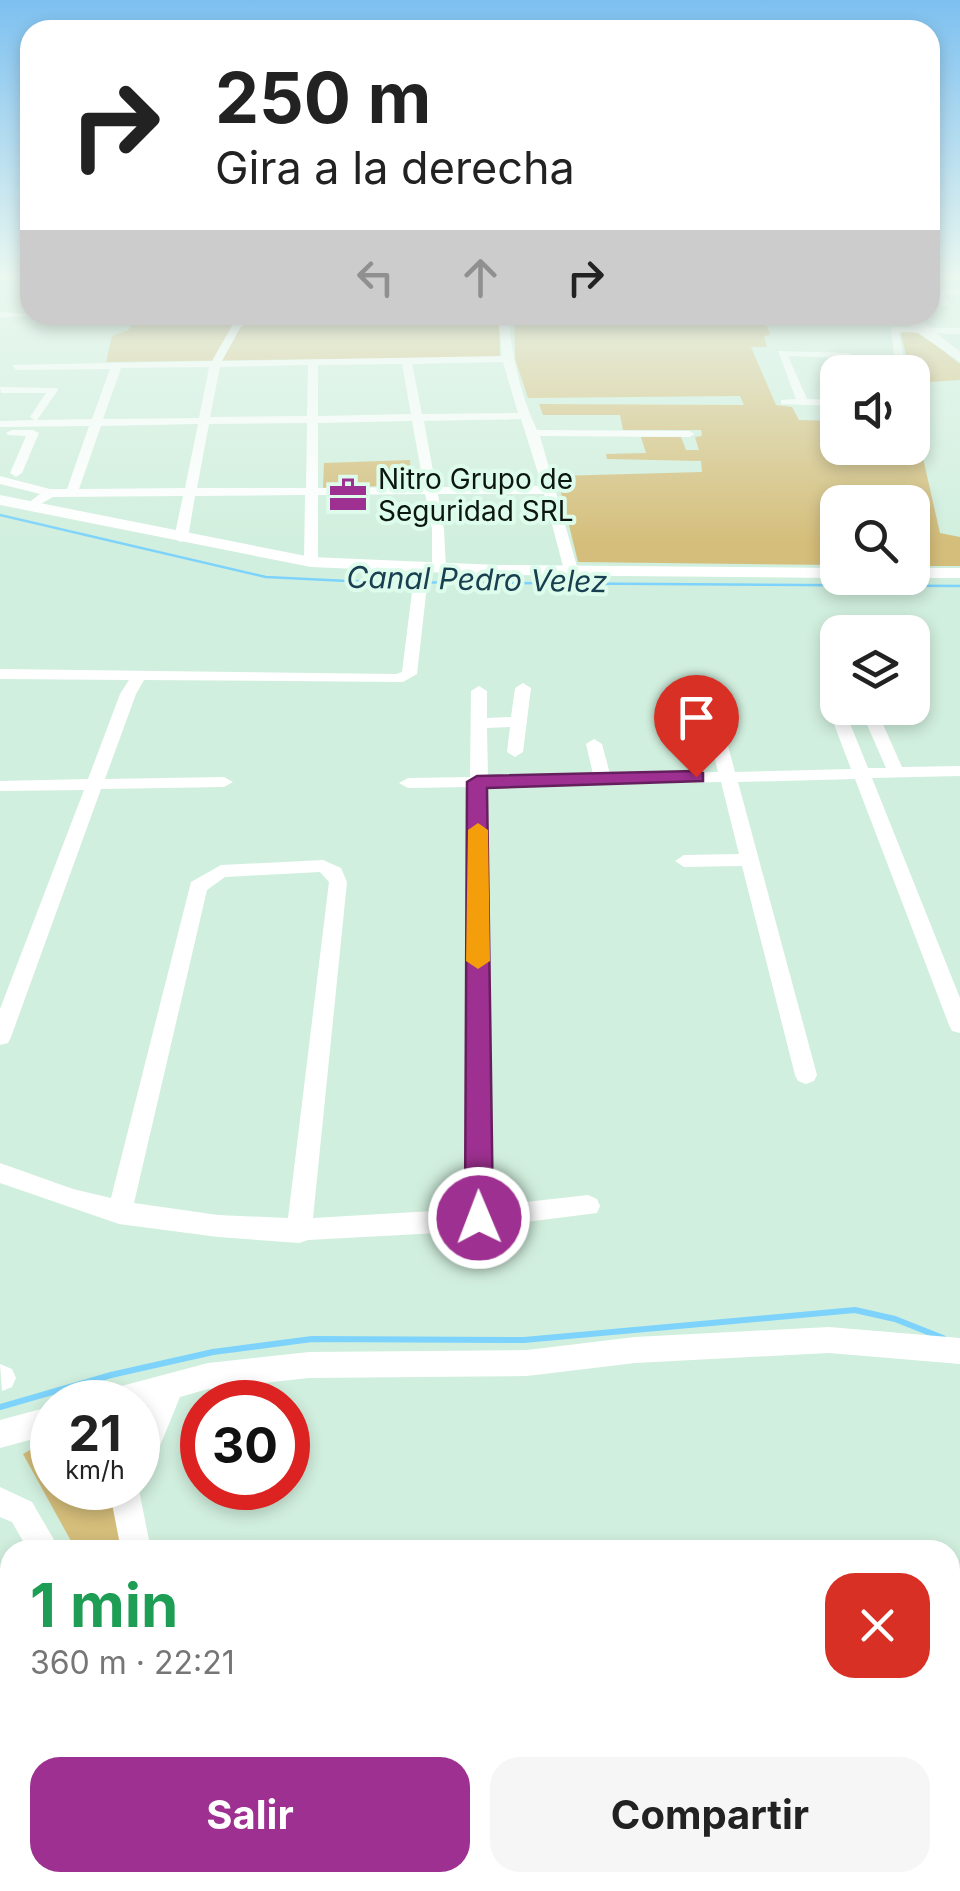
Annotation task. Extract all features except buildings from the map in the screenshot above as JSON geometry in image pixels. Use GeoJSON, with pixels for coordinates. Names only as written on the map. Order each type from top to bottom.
{"type":"FeatureCollection","features":[{"type":"Feature","properties":{"kind":"street"},"geometry":{"type":"LineString","coordinates":[[4,366],[41,366]]}},
{"type":"Feature","properties":{"kind":"street"},"geometry":{"type":"LineString","coordinates":[[71,494],[115,366]]}},
{"type":"Feature","properties":{"kind":"street"},"geometry":{"type":"LineString","coordinates":[[182,538],[215,366]]}},
{"type":"Feature","properties":{"kind":"street"},"geometry":{"type":"LineString","coordinates":[[311,562],[313,366]]}},
{"type":"Feature","properties":{"kind":"street"},"geometry":{"type":"LineString","coordinates":[[0,696],[5,674],[409,674],[438,529],[409,366]]}},
{"type":"Feature","properties":{"kind":"street"},"geometry":{"type":"LineString","coordinates":[[508,366],[518,401],[533,432],[571,570]]}},
{"type":"Feature","properties":{"kind":"street"},"geometry":{"type":"LineString","coordinates":[[787,366],[802,403]]}},
{"type":"Feature","properties":{"kind":"street"},"geometry":{"type":"LineString","coordinates":[[2,388],[18,370],[16,367]]}},
{"type":"Feature","properties":{"kind":"street"},"geometry":{"type":"LineString","coordinates":[[2,388],[52,384],[59,374]]}},
{"type":"Feature","properties":{"kind":"street"},"geometry":{"type":"LineString","coordinates":[[2,388],[53,390],[36,417]]}},
{"type":"Feature","properties":{"kind":"street"},"geometry":{"type":"LineString","coordinates":[[784,402],[820,403]]}},
{"type":"Feature","properties":{"kind":"street"},"geometry":{"type":"LineString","coordinates":[[0,424],[527,416]]}},
{"type":"Feature","properties":{"kind":"street"},"geometry":{"type":"LineString","coordinates":[[0,434],[34,432],[16,472]]}},
{"type":"Feature","properties":{"kind":"street"},"geometry":{"type":"LineString","coordinates":[[533,432],[689,434]]}},
{"type":"Feature","properties":{"kind":"street"},"geometry":{"type":"LineString","coordinates":[[0,480],[50,493],[71,494],[547,490]]}},
{"type":"Feature","properties":{"kind":"street"},"geometry":{"type":"LineString","coordinates":[[30,506],[50,493]]}},
{"type":"Feature","properties":{"kind":"street"},"geometry":{"type":"LineString","coordinates":[[0,500],[311,562],[426,575],[571,570],[820,572]]}},
{"type":"Feature","properties":{"kind":"street"},"geometry":{"type":"LineString","coordinates":[[930,573],[960,574]]}},
{"type":"Feature","properties":{"kind":"street"},"geometry":{"type":"LineString","coordinates":[[0,1038],[128,694],[140,674]]}},
{"type":"Feature","properties":{"kind":"street"},"geometry":{"type":"LineString","coordinates":[[515,752],[523,688]]}},
{"type":"Feature","properties":{"kind":"street"},"geometry":{"type":"LineString","coordinates":[[478,691],[479,1218]]}},
{"type":"Feature","properties":{"kind":"street"},"geometry":{"type":"LineString","coordinates":[[712,720],[806,1075]]}},
{"type":"Feature","properties":{"kind":"street"},"geometry":{"type":"LineString","coordinates":[[478,723],[519,722]]}},
{"type":"Feature","properties":{"kind":"street"},"geometry":{"type":"LineString","coordinates":[[843,725],[960,1026]]}},
{"type":"Feature","properties":{"kind":"street"},"geometry":{"type":"LineString","coordinates":[[875,725],[896,772]]}},
{"type":"Feature","properties":{"kind":"street"},"geometry":{"type":"LineString","coordinates":[[594,744],[603,779]]}},
{"type":"Feature","properties":{"kind":"street"},"geometry":{"type":"LineString","coordinates":[[408,783],[960,770]]}},
{"type":"Feature","properties":{"kind":"street"},"geometry":{"type":"LineString","coordinates":[[0,786],[224,782]]}},
{"type":"Feature","properties":{"kind":"street"},"geometry":{"type":"LineString","coordinates":[[684,861],[749,860]]}},
{"type":"Feature","properties":{"kind":"street"},"geometry":{"type":"LineString","coordinates":[[119,1213],[198,887],[220,870],[323,866],[334,872],[338,882],[299,1232]]}},
{"type":"Feature","properties":{"kind":"street"},"geometry":{"type":"LineString","coordinates":[[0,1173],[49,1194],[119,1213],[299,1232],[409,1228],[588,1206]]}},
{"type":"Feature","properties":{"kind":"street"},"geometry":{"type":"LineString","coordinates":[[160,1390],[208,1376],[310,1365],[527,1363],[636,1350],[830,1340],[960,1351]]}},
{"type":"Feature","properties":{"kind":"street"},"geometry":{"type":"LineString","coordinates":[[160,1410],[170,1387]]}},
{"type":"Feature","properties":{"kind":"street"},"geometry":{"type":"LineString","coordinates":[[0,1434],[30,1426]]}},
{"type":"Feature","properties":{"kind":"street"},"geometry":{"type":"LineString","coordinates":[[0,1502],[22,1512],[38,1540]]}},
{"type":"Feature","properties":{"kind":"street"},"geometry":{"type":"LineString","coordinates":[[132,1510],[135,1540]]}},
{"type":"Feature","properties":{"kind":"shaded area"},"geometry":{"type":"Polygon","coordinates":[[[517,366],[759,366],[776,405],[792,407],[799,420],[820,421],[820,465],[925,465],[929,485],[820,485],[820,565],[578,562],[557,476],[702,472],[701,461],[607,459],[606,454],[646,453],[641,437],[681,437],[686,450],[699,450],[695,437],[702,436],[701,430],[623,430],[620,415],[543,415],[539,404],[744,405],[740,396],[528,398],[517,366]]]}},
{"type":"Feature","properties":{"kind":"shaded area"},"geometry":{"type":"Polygon","coordinates":[[[930,366],[960,366],[960,380],[930,382],[930,366]]]}},
{"type":"Feature","properties":{"kind":"shaded area"},"geometry":{"type":"Polygon","coordinates":[[[410,460],[412,485],[323,488],[324,463],[410,460]]]}},
{"type":"Feature","properties":{"kind":"shaded area"},"geometry":{"type":"Polygon","coordinates":[[[930,489],[940,533],[960,537],[960,566],[930,566],[930,489]]]}},
{"type":"Feature","properties":{"kind":"shaded area"},"geometry":{"type":"Polygon","coordinates":[[[54,1510],[125,1510],[132,1540],[70,1540],[54,1510]]]}},
{"type":"Feature","properties":{"kind":"waterway","name":"Canal Pedro Velez"},"geometry":{"type":"LineString","coordinates":[[0,515],[266,577],[368,582],[960,586]]}},
{"type":"Feature","properties":{"kind":"waterway"},"geometry":{"type":"LineString","coordinates":[[0,1407],[111,1375],[213,1352],[312,1339],[524,1340],[855,1310],[895,1319],[943,1338]]}},
{"type":"Feature","properties":{"kind":"slow traffic"},"geometry":{"type":"LineString","coordinates":[[478,830],[478,961]]}},
{"type":"Feature","properties":{"kind":"place","name":"Nitro Grupo de Seguridad SRL"},"geometry":{"type":"Point","coordinates":[348,495]}},
{"type":"Feature","properties":{"kind":"route"},"geometry":{"type":"LineString","coordinates":[[479,1218],[477,782],[696,777]]}}]}
